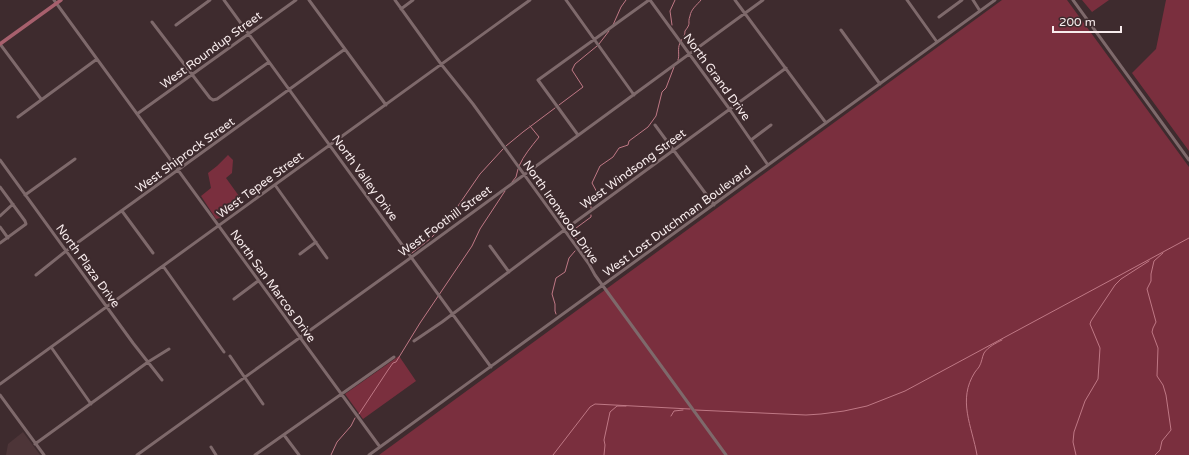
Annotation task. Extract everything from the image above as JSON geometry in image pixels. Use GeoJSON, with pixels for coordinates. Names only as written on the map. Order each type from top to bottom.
{"type":"FeatureCollection","features":[{"type":"Feature","properties":{"kind":"main road"},"geometry":{"type":"LineString","coordinates":[[0,44],[55,2],[61,0]]}},
{"type":"Feature","properties":{"kind":"street"},"geometry":{"type":"LineString","coordinates":[[176,25],[210,0]]}},
{"type":"Feature","properties":{"kind":"street","name":"North Valley Drive"},"geometry":{"type":"LineString","coordinates":[[224,0],[491,367]]}},
{"type":"Feature","properties":{"kind":"street","name":"West Roundup Street"},"geometry":{"type":"LineString","coordinates":[[137,114],[296,0]]}},
{"type":"Feature","properties":{"kind":"street"},"geometry":{"type":"LineString","coordinates":[[309,0],[386,105]]}},
{"type":"Feature","properties":{"kind":"street","name":"North Ironwood Drive"},"geometry":{"type":"LineString","coordinates":[[394,0],[565,231],[603,286],[726,455]]}},
{"type":"Feature","properties":{"kind":"street"},"geometry":{"type":"LineString","coordinates":[[401,9],[413,0]]}},
{"type":"Feature","properties":{"kind":"street","name":"West Tepee Street"},"geometry":{"type":"LineString","coordinates":[[0,384],[530,0]]}},
{"type":"Feature","properties":{"kind":"street"},"geometry":{"type":"LineString","coordinates":[[566,0],[634,94]]}},
{"type":"Feature","properties":{"kind":"street"},"geometry":{"type":"LineString","coordinates":[[578,135],[538,80],[650,0]]}},
{"type":"Feature","properties":{"kind":"street","name":"North Grand Drive"},"geometry":{"type":"LineString","coordinates":[[650,0],[768,165]]}},
{"type":"Feature","properties":{"kind":"street"},"geometry":{"type":"LineString","coordinates":[[736,0],[826,123]]}},
{"type":"Feature","properties":{"kind":"street","name":"West Foothill Street"},"geometry":{"type":"LineString","coordinates":[[137,455],[763,0]]}},
{"type":"Feature","properties":{"kind":"street"},"geometry":{"type":"LineString","coordinates":[[939,17],[962,0]]}},
{"type":"Feature","properties":{"kind":"street"},"geometry":{"type":"LineString","coordinates":[[973,0],[980,11]]}},
{"type":"Feature","properties":{"kind":"street","name":"West Lost Dutchman Boulevard"},"geometry":{"type":"LineString","coordinates":[[369,455],[995,0]]}},
{"type":"Feature","properties":{"kind":"street"},"geometry":{"type":"LineString","coordinates":[[1073,0],[1189,160]]}},
{"type":"Feature","properties":{"kind":"street"},"geometry":{"type":"LineString","coordinates":[[909,1],[938,42]]}},
{"type":"Feature","properties":{"kind":"street","name":"North San Marcos Drive"},"geometry":{"type":"LineString","coordinates":[[55,2],[258,282],[380,447]]}},
{"type":"Feature","properties":{"kind":"street"},"geometry":{"type":"LineString","coordinates":[[152,22],[213,100],[217,99],[269,62]]}},
{"type":"Feature","properties":{"kind":"street"},"geometry":{"type":"LineString","coordinates":[[841,30],[880,84]]}},
{"type":"Feature","properties":{"kind":"street"},"geometry":{"type":"LineString","coordinates":[[0,44],[41,99]]}},
{"type":"Feature","properties":{"kind":"street","name":"West Shiprock Street"},"geometry":{"type":"LineString","coordinates":[[36,275],[345,49]]}},
{"type":"Feature","properties":{"kind":"street"},"geometry":{"type":"LineString","coordinates":[[18,117],[97,59]]}},
{"type":"Feature","properties":{"kind":"street","name":"West Windsong Street"},"geometry":{"type":"LineString","coordinates":[[414,341],[442,322],[452,313],[786,68]]}},
{"type":"Feature","properties":{"kind":"street"},"geometry":{"type":"LineString","coordinates":[[656,125],[714,205]]}},
{"type":"Feature","properties":{"kind":"street"},"geometry":{"type":"LineString","coordinates":[[751,140],[771,126]]}},
{"type":"Feature","properties":{"kind":"street"},"geometry":{"type":"LineString","coordinates":[[25,195],[75,159]]}},
{"type":"Feature","properties":{"kind":"street","name":"North Plaza Drive"},"geometry":{"type":"LineString","coordinates":[[0,160],[106,307],[162,380]]}},
{"type":"Feature","properties":{"kind":"street"},"geometry":{"type":"LineString","coordinates":[[275,185],[327,258]]}},
{"type":"Feature","properties":{"kind":"street"},"geometry":{"type":"LineString","coordinates":[[0,187],[26,224],[0,243]]}},
{"type":"Feature","properties":{"kind":"street"},"geometry":{"type":"LineString","coordinates":[[0,216],[13,204]]}},
{"type":"Feature","properties":{"kind":"street"},"geometry":{"type":"LineString","coordinates":[[122,211],[153,252]]}},
{"type":"Feature","properties":{"kind":"street"},"geometry":{"type":"LineString","coordinates":[[0,227],[8,238]]}},
{"type":"Feature","properties":{"kind":"street"},"geometry":{"type":"LineString","coordinates":[[300,254],[316,242]]}},
{"type":"Feature","properties":{"kind":"street"},"geometry":{"type":"LineString","coordinates":[[490,246],[509,272]]}},
{"type":"Feature","properties":{"kind":"street"},"geometry":{"type":"LineString","coordinates":[[163,266],[224,352]]}},
{"type":"Feature","properties":{"kind":"street"},"geometry":{"type":"LineString","coordinates":[[234,299],[258,282]]}},
{"type":"Feature","properties":{"kind":"street"},"geometry":{"type":"LineString","coordinates":[[51,347],[91,404]]}},
{"type":"Feature","properties":{"kind":"street"},"geometry":{"type":"LineString","coordinates":[[36,444],[148,362],[169,349]]}},
{"type":"Feature","properties":{"kind":"street"},"geometry":{"type":"LineString","coordinates":[[230,356],[263,404]]}},
{"type":"Feature","properties":{"kind":"street"},"geometry":{"type":"LineString","coordinates":[[255,455],[394,356]]}},
{"type":"Feature","properties":{"kind":"street"},"geometry":{"type":"LineString","coordinates":[[0,395],[44,455]]}},
{"type":"Feature","properties":{"kind":"street"},"geometry":{"type":"LineString","coordinates":[[284,435],[299,455]]}},
{"type":"Feature","properties":{"kind":"street"},"geometry":{"type":"LineString","coordinates":[[211,447],[216,455]]}},
{"type":"Feature","properties":{"kind":"shaded area"},"geometry":{"type":"Polygon","coordinates":[[[1002,0],[1067,0],[1189,167],[1189,455],[379,455],[1002,0]]]}},
{"type":"Feature","properties":{"kind":"shaded area"},"geometry":{"type":"Polygon","coordinates":[[[1082,0],[1109,0],[1092,12],[1082,0]]]}},
{"type":"Feature","properties":{"kind":"shaded area"},"geometry":{"type":"Polygon","coordinates":[[[1166,0],[1189,0],[1189,151],[1132,73],[1156,49],[1166,0]]]}},
{"type":"Feature","properties":{"kind":"shaded area"},"geometry":{"type":"Polygon","coordinates":[[[228,155],[233,160],[232,173],[226,178],[244,203],[224,217],[216,219],[201,196],[211,188],[208,173],[228,155]]]}},
{"type":"Feature","properties":{"kind":"shaded area"},"geometry":{"type":"Polygon","coordinates":[[[399,356],[416,381],[363,419],[345,394],[399,356]]]}},
{"type":"Feature","properties":{"kind":"shaded area"},"geometry":{"type":"Polygon","coordinates":[[[23,432],[40,455],[6,455],[8,444],[23,432]]]}},
{"type":"Feature","properties":{"kind":"waterway"},"geometry":{"type":"LineString","coordinates":[[613,25],[621,7],[626,0]]}},
{"type":"Feature","properties":{"kind":"waterway"},"geometry":{"type":"LineString","coordinates":[[672,25],[670,11],[675,0]]}},
{"type":"Feature","properties":{"kind":"waterway"},"geometry":{"type":"LineString","coordinates":[[678,60],[679,45],[689,24],[689,19],[693,9],[701,0]]}},
{"type":"Feature","properties":{"kind":"waterway"},"geometry":{"type":"LineString","coordinates":[[599,44],[609,31]]}},
{"type":"Feature","properties":{"kind":"waterway"},"geometry":{"type":"LineString","coordinates":[[559,105],[583,87],[572,70],[575,64],[597,46]]}},
{"type":"Feature","properties":{"kind":"waterway"},"geometry":{"type":"LineString","coordinates":[[591,208],[591,205],[599,196],[592,183],[600,166],[613,157],[619,148],[628,145],[629,141],[648,127],[656,116],[662,92],[666,88],[674,67]]}},
{"type":"Feature","properties":{"kind":"waterway"},"geometry":{"type":"LineString","coordinates":[[506,146],[555,108]]}},
{"type":"Feature","properties":{"kind":"waterway"},"geometry":{"type":"LineString","coordinates":[[519,166],[525,155],[539,137],[530,126]]}},
{"type":"Feature","properties":{"kind":"waterway"},"geometry":{"type":"LineString","coordinates":[[432,237],[449,219],[480,174],[503,149]]}},
{"type":"Feature","properties":{"kind":"waterway"},"geometry":{"type":"LineString","coordinates":[[512,182],[516,177],[518,169]]}},
{"type":"Feature","properties":{"kind":"waterway"},"geometry":{"type":"LineString","coordinates":[[359,414],[388,370],[393,363],[396,362],[420,323],[472,246],[480,229],[505,191]]}},
{"type":"Feature","properties":{"kind":"waterway"},"geometry":{"type":"LineString","coordinates":[[578,245],[572,231],[591,217],[591,215]]}},
{"type":"Feature","properties":{"kind":"waterway"},"geometry":{"type":"LineString","coordinates":[[695,410],[806,415],[844,411],[867,406],[905,391],[1189,238]]}},
{"type":"Feature","properties":{"kind":"waterway"},"geometry":{"type":"LineString","coordinates":[[412,253],[430,239]]}},
{"type":"Feature","properties":{"kind":"waterway"},"geometry":{"type":"LineString","coordinates":[[556,314],[552,294],[556,278],[565,272],[569,258],[575,251]]}},
{"type":"Feature","properties":{"kind":"waterway"},"geometry":{"type":"LineString","coordinates":[[1155,455],[1160,450],[1162,441],[1171,430],[1166,395],[1163,385],[1157,376],[1158,348],[1152,332],[1156,322],[1147,289],[1151,281],[1154,261],[1163,253]]}},
{"type":"Feature","properties":{"kind":"waterway"},"geometry":{"type":"LineString","coordinates":[[1076,455],[1073,442],[1074,432],[1085,401],[1098,379],[1100,348],[1090,324],[1091,321],[1115,285],[1121,279],[1149,261]]}},
{"type":"Feature","properties":{"kind":"waterway"},"geometry":{"type":"LineString","coordinates":[[977,455],[967,413],[967,393],[970,382],[975,371],[979,368],[984,353],[990,347],[1002,340]]}},
{"type":"Feature","properties":{"kind":"waterway"},"geometry":{"type":"LineString","coordinates":[[553,455],[590,407],[595,404],[690,409]]}},
{"type":"Feature","properties":{"kind":"waterway"},"geometry":{"type":"LineString","coordinates":[[604,455],[604,440],[610,412],[617,406],[626,406]]}},
{"type":"Feature","properties":{"kind":"waterway"},"geometry":{"type":"LineString","coordinates":[[671,416],[674,411],[683,410]]}},
{"type":"Feature","properties":{"kind":"waterway"},"geometry":{"type":"LineString","coordinates":[[331,455],[337,442],[351,426],[355,418]]}}]}
